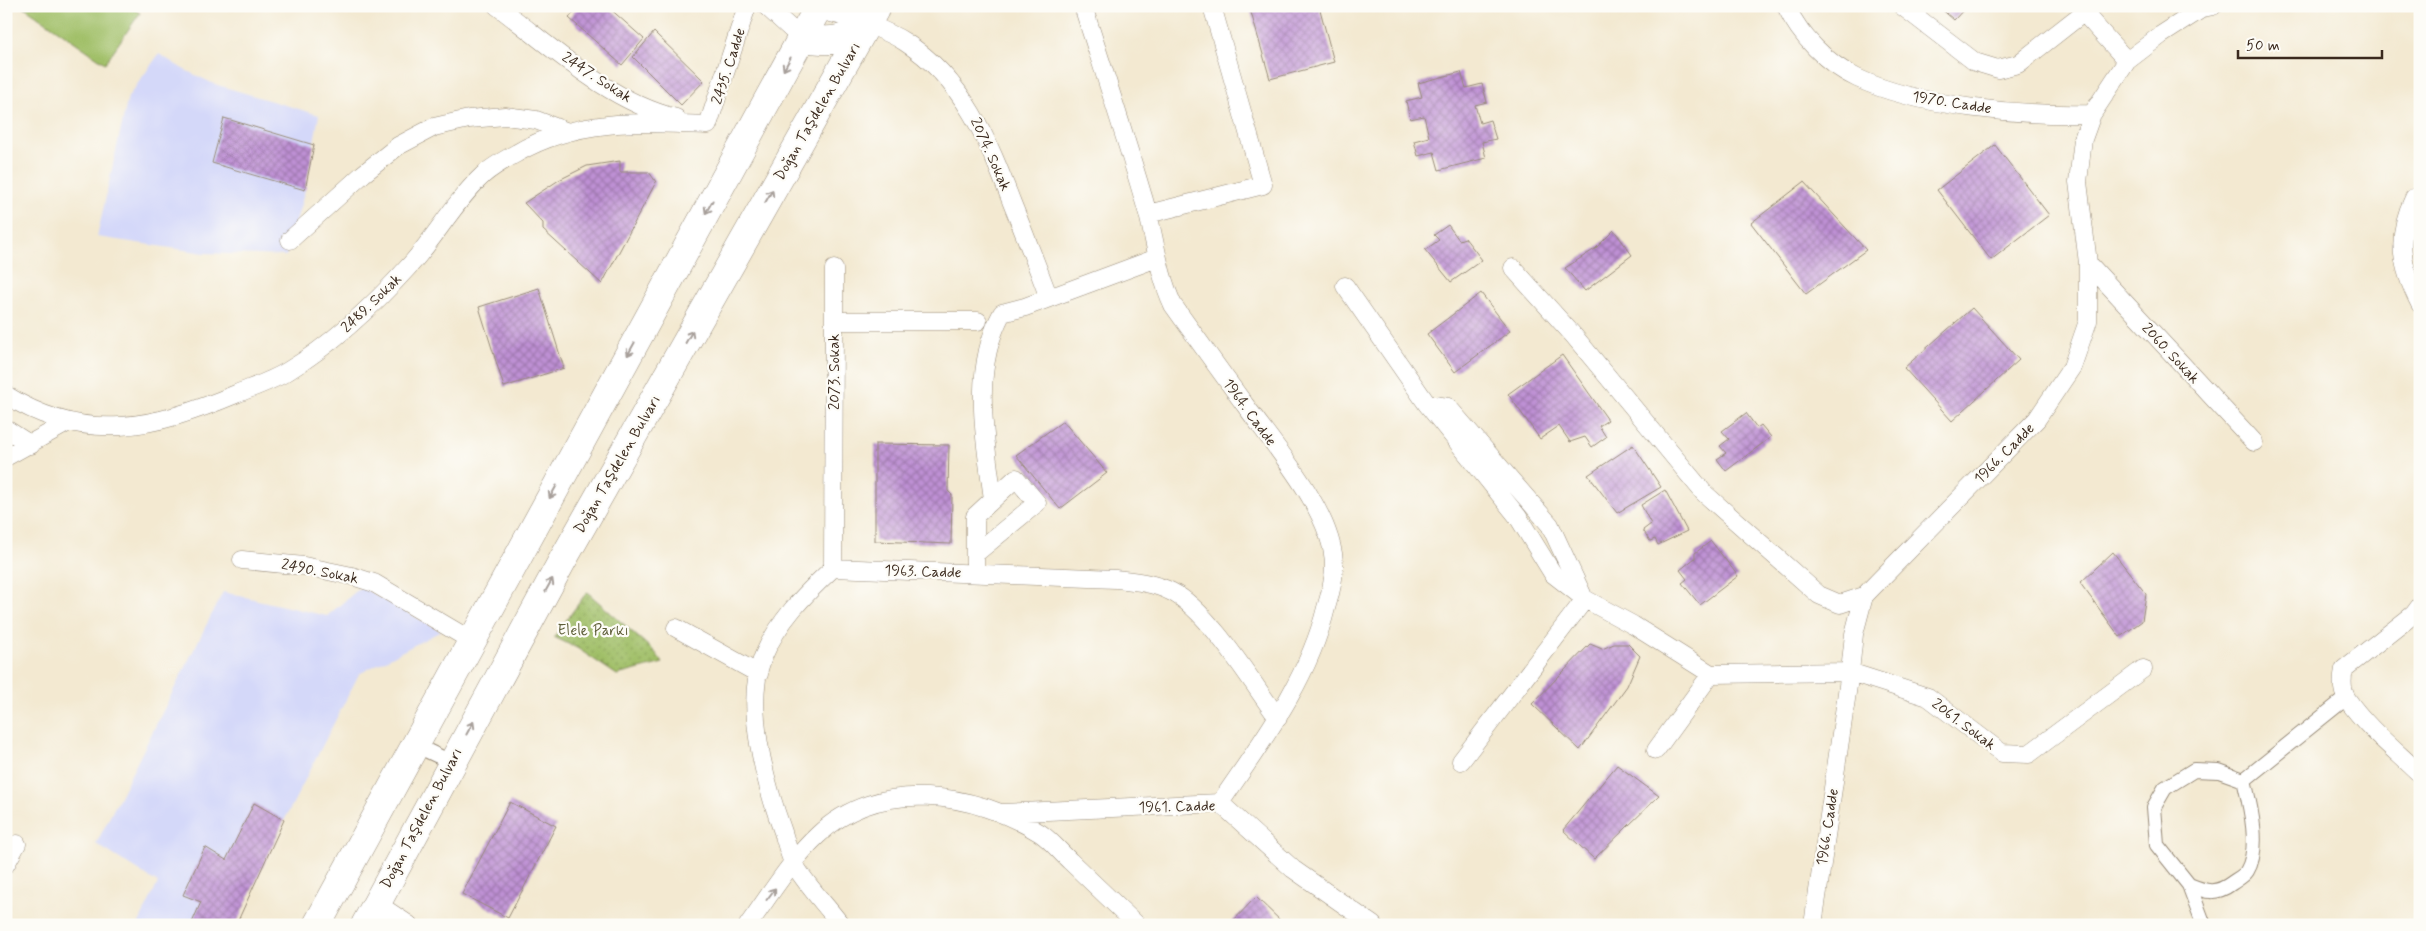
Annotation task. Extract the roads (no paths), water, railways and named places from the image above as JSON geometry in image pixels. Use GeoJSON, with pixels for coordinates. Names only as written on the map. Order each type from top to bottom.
{"type":"FeatureCollection","features":[{"type":"Feature","properties":{"kind":"main road"},"geometry":{"type":"LineString","coordinates":[[317,925],[801,38],[821,6],[872,15]]}},
{"type":"Feature","properties":{"kind":"main road"},"geometry":{"type":"LineString","coordinates":[[801,38],[827,42],[840,40],[854,34],[872,15]]}},
{"type":"Feature","properties":{"kind":"main road","name":"Doğan Taşdelen Bulvarı"},"geometry":{"type":"LineString","coordinates":[[370,914],[561,563],[872,15]]}},
{"type":"Feature","properties":{"kind":"street","name":"2447. Sokak"},"geometry":{"type":"LineString","coordinates":[[497,6],[607,88],[640,105],[671,116],[708,125]]}},
{"type":"Feature","properties":{"kind":"street","name":"2435. Cadde"},"geometry":{"type":"LineString","coordinates":[[708,125],[747,6]]}},
{"type":"Feature","properties":{"kind":"street"},"geometry":{"type":"LineString","coordinates":[[766,6],[801,38]]}},
{"type":"Feature","properties":{"kind":"street","name":"1964. Cadde"},"geometry":{"type":"LineString","coordinates":[[1083,6],[1148,214],[1157,258],[1173,305],[1300,481],[1323,521],[1330,543],[1334,566],[1324,618],[1304,671],[1278,718],[1220,803]]}},
{"type":"Feature","properties":{"kind":"street"},"geometry":{"type":"LineString","coordinates":[[1148,214],[1263,185],[1212,6]]}},
{"type":"Feature","properties":{"kind":"street","name":"1970. Cadde"},"geometry":{"type":"LineString","coordinates":[[1786,6],[1793,20],[1822,55],[1856,78],[1920,99],[2062,115],[2092,114]]}},
{"type":"Feature","properties":{"kind":"street"},"geometry":{"type":"LineString","coordinates":[[1902,6],[1975,62],[1998,69],[2018,64],[2088,10],[2127,61]]}},
{"type":"Feature","properties":{"kind":"street","name":"1966. Cadde"},"geometry":{"type":"LineString","coordinates":[[1813,925],[1854,634],[1864,596],[2037,419],[2072,367],[2088,321],[2088,263],[2078,182],[2083,139],[2092,114],[2127,61],[2161,35],[2203,8],[2213,6]]}},
{"type":"Feature","properties":{"kind":"street","name":"2074. Sokak"},"geometry":{"type":"LineString","coordinates":[[872,15],[920,53],[947,79],[977,119],[991,147],[1049,298]]}},
{"type":"Feature","properties":{"kind":"street"},"geometry":{"type":"LineString","coordinates":[[290,240],[363,174],[398,146],[434,127],[469,119],[505,116],[536,120],[565,131]]}},
{"type":"Feature","properties":{"kind":"street","name":"2489. Sokak"},"geometry":{"type":"LineString","coordinates":[[6,395],[37,412],[67,423],[118,426],[146,423],[189,414],[287,372],[333,340],[412,263],[446,217],[483,174],[519,152],[565,131],[616,123],[708,125]]}},
{"type":"Feature","properties":{"kind":"street"},"geometry":{"type":"LineString","coordinates":[[2420,197],[2414,198],[2406,215],[2401,250],[2408,280],[2420,304]]}},
{"type":"Feature","properties":{"kind":"street"},"geometry":{"type":"LineString","coordinates":[[993,499],[983,427],[983,396],[987,356],[1002,313],[1049,298],[1157,258]]}},
{"type":"Feature","properties":{"kind":"street","name":"2060. Sokak"},"geometry":{"type":"LineString","coordinates":[[2088,263],[2254,442]]}},
{"type":"Feature","properties":{"kind":"street"},"geometry":{"type":"LineString","coordinates":[[1513,268],[1574,336],[1704,493],[1819,595],[1840,604],[1864,596]]}},
{"type":"Feature","properties":{"kind":"street"},"geometry":{"type":"LineString","coordinates":[[834,269],[834,321]]}},
{"type":"Feature","properties":{"kind":"street"},"geometry":{"type":"LineString","coordinates":[[1346,286],[1427,404],[1448,407],[1550,525],[1584,600],[1633,625],[1711,674],[1656,750]]}},
{"type":"Feature","properties":{"kind":"street","name":"2073. Sokak"},"geometry":{"type":"LineString","coordinates":[[833,568],[834,321],[978,321]]}},
{"type":"Feature","properties":{"kind":"street"},"geometry":{"type":"LineString","coordinates":[[6,457],[31,445],[67,423]]}},
{"type":"Feature","properties":{"kind":"street"},"geometry":{"type":"LineString","coordinates":[[6,430],[31,445]]}},
{"type":"Feature","properties":{"kind":"street"},"geometry":{"type":"LineString","coordinates":[[975,554],[1037,504],[1016,478],[975,516],[975,554],[975,572]]}},
{"type":"Feature","properties":{"kind":"street","name":"2490. Sokak"},"geometry":{"type":"LineString","coordinates":[[242,560],[304,566],[352,576],[374,583],[472,641]]}},
{"type":"Feature","properties":{"kind":"street"},"geometry":{"type":"LineString","coordinates":[[833,568],[796,606],[775,633],[763,658],[759,674],[758,722],[764,773],[794,864],[841,925]]}},
{"type":"Feature","properties":{"kind":"street","name":"1963. Cadde"},"geometry":{"type":"LineString","coordinates":[[833,568],[975,572],[1124,580],[1151,584],[1172,592],[1190,603],[1207,622],[1278,718]]}},
{"type":"Feature","properties":{"kind":"street"},"geometry":{"type":"LineString","coordinates":[[1461,761],[1584,600]]}},
{"type":"Feature","properties":{"kind":"street"},"geometry":{"type":"LineString","coordinates":[[2420,606],[2414,614],[2344,669],[2344,689],[2370,726],[2420,774]]}},
{"type":"Feature","properties":{"kind":"street"},"geometry":{"type":"LineString","coordinates":[[676,628],[759,674]]}},
{"type":"Feature","properties":{"kind":"street","name":"2061. Sokak"},"geometry":{"type":"LineString","coordinates":[[1711,674],[1850,672],[1928,697],[2002,753],[2029,754],[2143,669]]}},
{"type":"Feature","properties":{"kind":"street"},"geometry":{"type":"LineString","coordinates":[[2244,780],[2344,689]]}},
{"type":"Feature","properties":{"kind":"street"},"geometry":{"type":"LineString","coordinates":[[415,745],[452,762]]}},
{"type":"Feature","properties":{"kind":"street"},"geometry":{"type":"LineString","coordinates":[[2204,925],[2189,885],[2157,846],[2154,806],[2165,788],[2194,770],[2219,772],[2244,780]]}},
{"type":"Feature","properties":{"kind":"street"},"geometry":{"type":"LineString","coordinates":[[2189,885],[2208,893],[2225,888],[2246,872],[2253,847],[2251,810],[2244,780]]}},
{"type":"Feature","properties":{"kind":"street"},"geometry":{"type":"LineString","coordinates":[[748,925],[818,835],[848,813],[882,800],[921,797],[966,800],[1000,813],[1042,834],[1137,925]]}},
{"type":"Feature","properties":{"kind":"street","name":"1961. Cadde"},"geometry":{"type":"LineString","coordinates":[[1000,813],[1220,803],[1293,869],[1373,925]]}},
{"type":"Feature","properties":{"kind":"street"},"geometry":{"type":"LineString","coordinates":[[6,864],[16,844]]}},
{"type":"Feature","properties":{"kind":"street"},"geometry":{"type":"LineString","coordinates":[[370,914],[409,925]]}},
{"type":"Feature","properties":{"kind":"park label","name":"Elele Parkı"},"geometry":{"type":"Point","coordinates":[593,630]}}]}
